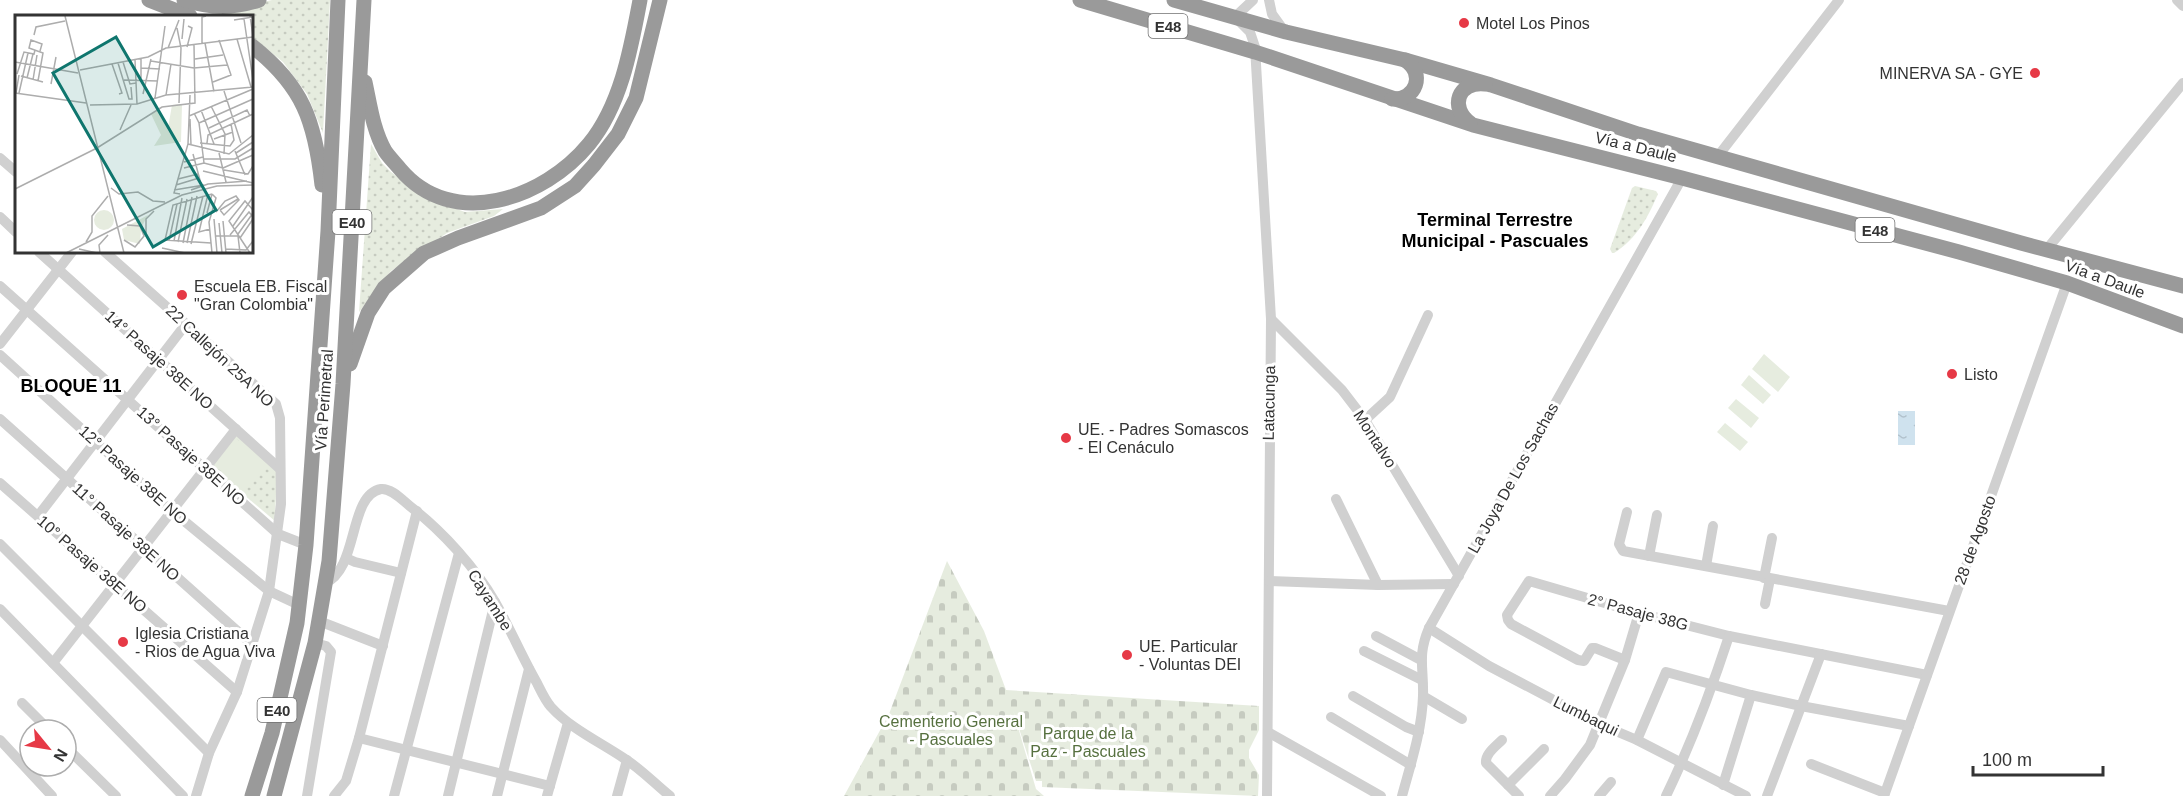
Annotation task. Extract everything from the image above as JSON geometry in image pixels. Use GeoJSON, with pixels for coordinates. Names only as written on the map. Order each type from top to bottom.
{"type":"FeatureCollection","features":[{"type":"Feature","properties":{"kind":"highway"},"geometry":{"type":"LineString","coordinates":[[149,0],[187,15]]}},
{"type":"Feature","properties":{"kind":"highway"},"geometry":{"type":"LineString","coordinates":[[184,0],[207,7],[238,7],[259,0]]}},
{"type":"Feature","properties":{"kind":"highway","name":"Vía Perimetral"},"geometry":{"type":"LineString","coordinates":[[252,796],[272,733],[297,623],[306,545],[328,231],[338,0]]}},
{"type":"Feature","properties":{"kind":"highway","name":"Vía Perimetral"},"geometry":{"type":"LineString","coordinates":[[274,796],[315,643],[329,561],[344,384],[364,0]]}},
{"type":"Feature","properties":{"kind":"highway"},"geometry":{"type":"LineString","coordinates":[[361,60],[374,124],[386,152],[408,179],[434,195],[468,203],[495,201],[518,196],[541,185],[564,169],[589,144],[614,101],[633,35],[640,0]]}},
{"type":"Feature","properties":{"kind":"highway"},"geometry":{"type":"LineString","coordinates":[[344,384],[368,313],[384,288],[397,276],[424,253],[541,208],[575,186],[594,165],[618,134],[636,99],[660,0]]}},
{"type":"Feature","properties":{"kind":"highway","name":"Vía a Daule"},"geometry":{"type":"LineString","coordinates":[[1080,0],[1255,52],[1473,125],[1959,252],[2067,283],[2183,326]]}},
{"type":"Feature","properties":{"kind":"highway","name":"Vía a Daule"},"geometry":{"type":"LineString","coordinates":[[1174,0],[1286,32],[1405,60],[1491,85],[1638,134],[2183,286]]}},
{"type":"Feature","properties":{"kind":"highway"},"geometry":{"type":"LineString","coordinates":[[254,47],[274,63],[296,91],[312,126],[319,156],[328,231]]}},
{"type":"Feature","properties":{"kind":"highway"},"geometry":{"type":"LineString","coordinates":[[1392,99],[1410,95],[1416,85],[1417,73],[1405,60]]}},
{"type":"Feature","properties":{"kind":"highway"},"geometry":{"type":"LineString","coordinates":[[1473,125],[1461,115],[1458,107],[1459,97],[1472,84],[1491,85]]}},
{"type":"Feature","properties":{"kind":"street"},"geometry":{"type":"LineString","coordinates":[[1235,17],[1253,0]]}},
{"type":"Feature","properties":{"kind":"street"},"geometry":{"type":"LineString","coordinates":[[1269,0],[1272,14],[1286,32]]}},
{"type":"Feature","properties":{"kind":"street"},"geometry":{"type":"LineString","coordinates":[[1718,156],[1839,0]]}},
{"type":"Feature","properties":{"kind":"street"},"geometry":{"type":"LineString","coordinates":[[2177,0],[2183,6]]}},
{"type":"Feature","properties":{"kind":"street","name":"Latacunga"},"geometry":{"type":"LineString","coordinates":[[1235,17],[1250,32],[1255,52],[1271,318],[1267,796]]}},
{"type":"Feature","properties":{"kind":"street"},"geometry":{"type":"LineString","coordinates":[[2047,249],[2183,83]]}},
{"type":"Feature","properties":{"kind":"street"},"geometry":{"type":"LineString","coordinates":[[0,158],[15,171]]}},
{"type":"Feature","properties":{"kind":"street","name":"La Joya De Los Sachas"},"geometry":{"type":"LineString","coordinates":[[1402,796],[1419,732],[1423,696],[1420,660],[1429,628],[1682,178]]}},
{"type":"Feature","properties":{"kind":"street"},"geometry":{"type":"LineString","coordinates":[[0,217],[15,231]]}},
{"type":"Feature","properties":{"kind":"street","name":"14° Pasaje 38E NO"},"geometry":{"type":"LineString","coordinates":[[41,254],[279,468]]}},
{"type":"Feature","properties":{"kind":"street"},"geometry":{"type":"LineString","coordinates":[[0,344],[70,254]]}},
{"type":"Feature","properties":{"kind":"street","name":"22 Callejón 25A NO"},"geometry":{"type":"LineString","coordinates":[[107,254],[276,404],[281,433],[279,468],[281,504],[269,591],[237,692],[209,753],[196,796]]}},
{"type":"Feature","properties":{"kind":"street","name":"28 de Agosto"},"geometry":{"type":"LineString","coordinates":[[1884,795],[2067,283]]}},
{"type":"Feature","properties":{"kind":"street","name":"13° Pasaje 38E NO"},"geometry":{"type":"LineString","coordinates":[[0,286],[278,534],[306,545]]}},
{"type":"Feature","properties":{"kind":"street"},"geometry":{"type":"LineString","coordinates":[[1365,420],[1389,397],[1428,315]]}},
{"type":"Feature","properties":{"kind":"street","name":"Montalvo"},"geometry":{"type":"LineString","coordinates":[[1271,318],[1342,390],[1365,420],[1456,580]]}},
{"type":"Feature","properties":{"kind":"street"},"geometry":{"type":"LineString","coordinates":[[38,516],[186,324]]}},
{"type":"Feature","properties":{"kind":"street","name":"12° Pasaje 38E NO"},"geometry":{"type":"LineString","coordinates":[[0,355],[172,510],[269,591],[299,605]]}},
{"type":"Feature","properties":{"kind":"street","name":"11° Pasaje 38E NO"},"geometry":{"type":"LineString","coordinates":[[0,419],[253,645]]}},
{"type":"Feature","properties":{"kind":"street"},"geometry":{"type":"LineString","coordinates":[[53,663],[236,429]]}},
{"type":"Feature","properties":{"kind":"street","name":"10° Pasaje 38E NO"},"geometry":{"type":"LineString","coordinates":[[0,483],[237,692]]}},
{"type":"Feature","properties":{"kind":"street","name":"Cayambe"},"geometry":{"type":"LineString","coordinates":[[326,583],[337,575],[346,558],[363,503],[374,492],[383,489],[392,492],[417,511],[459,553],[495,602],[549,705],[568,723],[627,760],[670,796]]}},
{"type":"Feature","properties":{"kind":"street"},"geometry":{"type":"LineString","coordinates":[[1336,499],[1378,585]]}},
{"type":"Feature","properties":{"kind":"street"},"geometry":{"type":"LineString","coordinates":[[334,796],[346,781],[359,738],[417,511]]}},
{"type":"Feature","properties":{"kind":"street"},"geometry":{"type":"LineString","coordinates":[[1627,512],[1619,544],[1621,549],[1767,578],[1949,610]]}},
{"type":"Feature","properties":{"kind":"street"},"geometry":{"type":"LineString","coordinates":[[1649,556],[1658,515]]}},
{"type":"Feature","properties":{"kind":"street"},"geometry":{"type":"LineString","coordinates":[[1707,566],[1713,526]]}},
{"type":"Feature","properties":{"kind":"street"},"geometry":{"type":"LineString","coordinates":[[1765,604],[1772,538]]}},
{"type":"Feature","properties":{"kind":"street"},"geometry":{"type":"LineString","coordinates":[[0,544],[209,753]]}},
{"type":"Feature","properties":{"kind":"street"},"geometry":{"type":"LineString","coordinates":[[394,796],[459,553]]}},
{"type":"Feature","properties":{"kind":"street"},"geometry":{"type":"LineString","coordinates":[[346,558],[401,573]]}},
{"type":"Feature","properties":{"kind":"street"},"geometry":{"type":"LineString","coordinates":[[1269,581],[1378,585],[1456,580]]}},
{"type":"Feature","properties":{"kind":"street","name":"2° Pasaje 38G"},"geometry":{"type":"LineString","coordinates":[[1625,660],[1592,648],[1584,661],[1578,660],[1512,624],[1508,620],[1508,615],[1529,581],[1639,613],[1730,636],[1927,675]]}},
{"type":"Feature","properties":{"kind":"street"},"geometry":{"type":"LineString","coordinates":[[448,796],[495,602]]}},
{"type":"Feature","properties":{"kind":"street"},"geometry":{"type":"LineString","coordinates":[[0,609],[183,796]]}},
{"type":"Feature","properties":{"kind":"street"},"geometry":{"type":"LineString","coordinates":[[1550,796],[1590,744],[1625,660],[1639,613]]}},
{"type":"Feature","properties":{"kind":"street"},"geometry":{"type":"LineString","coordinates":[[318,621],[382,646]]}},
{"type":"Feature","properties":{"kind":"street","name":"Lumbaqui"},"geometry":{"type":"LineString","coordinates":[[1429,628],[1489,666],[1599,724],[1637,740],[1746,796]]}},
{"type":"Feature","properties":{"kind":"street"},"geometry":{"type":"LineString","coordinates":[[1376,636],[1420,660]]}},
{"type":"Feature","properties":{"kind":"street"},"geometry":{"type":"LineString","coordinates":[[1666,796],[1682,764],[1730,636]]}},
{"type":"Feature","properties":{"kind":"street"},"geometry":{"type":"LineString","coordinates":[[307,796],[331,652],[326,646],[315,643]]}},
{"type":"Feature","properties":{"kind":"street"},"geometry":{"type":"LineString","coordinates":[[1364,651],[1422,680]]}},
{"type":"Feature","properties":{"kind":"street"},"geometry":{"type":"LineString","coordinates":[[1767,796],[1821,654]]}},
{"type":"Feature","properties":{"kind":"street"},"geometry":{"type":"LineString","coordinates":[[496,796],[529,669]]}},
{"type":"Feature","properties":{"kind":"street"},"geometry":{"type":"LineString","coordinates":[[1637,740],[1666,672],[1751,695],[1909,726]]}},
{"type":"Feature","properties":{"kind":"street"},"geometry":{"type":"LineString","coordinates":[[1724,785],[1751,695]]}},
{"type":"Feature","properties":{"kind":"street"},"geometry":{"type":"LineString","coordinates":[[1353,696],[1406,727],[1419,732]]}},
{"type":"Feature","properties":{"kind":"street"},"geometry":{"type":"LineString","coordinates":[[1423,696],[1462,719]]}},
{"type":"Feature","properties":{"kind":"street"},"geometry":{"type":"LineString","coordinates":[[22,703],[37,718]]}},
{"type":"Feature","properties":{"kind":"street"},"geometry":{"type":"LineString","coordinates":[[1331,717],[1411,765]]}},
{"type":"Feature","properties":{"kind":"street"},"geometry":{"type":"LineString","coordinates":[[359,738],[503,774],[548,791],[568,723]]}},
{"type":"Feature","properties":{"kind":"street"},"geometry":{"type":"LineString","coordinates":[[1268,732],[1381,796]]}},
{"type":"Feature","properties":{"kind":"street"},"geometry":{"type":"LineString","coordinates":[[0,740],[52,796]]}},
{"type":"Feature","properties":{"kind":"street"},"geometry":{"type":"LineString","coordinates":[[1502,740],[1488,754],[1485,759],[1486,763],[1519,796]]}},
{"type":"Feature","properties":{"kind":"street"},"geometry":{"type":"LineString","coordinates":[[1508,785],[1544,749]]}},
{"type":"Feature","properties":{"kind":"street"},"geometry":{"type":"LineString","coordinates":[[78,759],[116,796]]}},
{"type":"Feature","properties":{"kind":"street"},"geometry":{"type":"LineString","coordinates":[[617,796],[627,760]]}},
{"type":"Feature","properties":{"kind":"street"},"geometry":{"type":"LineString","coordinates":[[1811,764],[1884,795]]}},
{"type":"Feature","properties":{"kind":"street"},"geometry":{"type":"LineString","coordinates":[[1599,796],[1611,782]]}},
{"type":"Feature","properties":{"kind":"green space"},"geometry":{"type":"Polygon","coordinates":[[[272,0],[330,0],[323,133],[307,94],[283,62],[254,39],[254,15],[210,15],[272,0]]]}},
{"type":"Feature","properties":{"kind":"green space"},"geometry":{"type":"Polygon","coordinates":[[[371,144],[382,163],[391,172],[426,198],[465,212],[503,209],[494,216],[447,233],[391,271],[359,312],[371,144]]]}},
{"type":"Feature","properties":{"kind":"green space"},"geometry":{"type":"Polygon","coordinates":[[[1635,186],[1656,191],[1658,194],[1635,234],[1612,253],[1610,249],[1632,188],[1635,186]]]}},
{"type":"Feature","properties":{"kind":"green space"},"geometry":{"type":"Polygon","coordinates":[[[1764,354],[1790,377],[1778,392],[1752,369],[1764,354]]]}},
{"type":"Feature","properties":{"kind":"green space"},"geometry":{"type":"Polygon","coordinates":[[[1749,375],[1771,395],[1763,404],[1741,385],[1749,375]]]}},
{"type":"Feature","properties":{"kind":"green space"},"geometry":{"type":"Polygon","coordinates":[[[1736,399],[1759,418],[1751,428],[1728,408],[1736,399]]]}},
{"type":"Feature","properties":{"kind":"green space"},"geometry":{"type":"Polygon","coordinates":[[[1725,423],[1748,442],[1740,451],[1717,432],[1725,423]]]}},
{"type":"Feature","properties":{"kind":"green space"},"geometry":{"type":"Polygon","coordinates":[[[235,434],[277,469],[275,521],[210,466],[235,434]]]}},
{"type":"Feature","properties":{"kind":"green space"},"geometry":{"type":"Polygon","coordinates":[[[233,436],[266,463],[245,490],[212,463],[233,436]]]}},
{"type":"Feature","properties":{"kind":"green space"},"geometry":{"type":"Polygon","coordinates":[[[947,561],[984,631],[1006,690],[1259,706],[1259,730],[1249,750],[1249,758],[1259,775],[1258,796],[1042,787],[1042,781],[1036,781],[1013,710],[1036,789],[1044,796],[844,796],[889,714],[947,561]]]}},
{"type":"Feature","properties":{"kind":"water"},"geometry":{"type":"Polygon","coordinates":[[[1898,411],[1915,411],[1915,445],[1898,445],[1898,411]]]}},
{"type":"Feature","properties":{"kind":"place","name":"Motel Los Pinos"},"geometry":{"type":"Point","coordinates":[1464,23]}},
{"type":"Feature","properties":{"kind":"place","name":"MINERVA SA - GYE"},"geometry":{"type":"Point","coordinates":[2035,73]}},
{"type":"Feature","properties":{"kind":"place","name":"Escuela EB. Fiscal \"Gran Colombia\""},"geometry":{"type":"Point","coordinates":[182,295]}},
{"type":"Feature","properties":{"kind":"place","name":"Listo"},"geometry":{"type":"Point","coordinates":[1952,374]}},
{"type":"Feature","properties":{"kind":"place","name":"UE. - Padres Somascos - El Cenáculo"},"geometry":{"type":"Point","coordinates":[1066,438]}},
{"type":"Feature","properties":{"kind":"place","name":"Iglesia Cristiana - Rios de Agua Viva"},"geometry":{"type":"Point","coordinates":[123,642]}},
{"type":"Feature","properties":{"kind":"place","name":"UE. Particular - Voluntas DEI"},"geometry":{"type":"Point","coordinates":[1127,655]}},
{"type":"Feature","properties":{"kind":"district","name":"Terminal Terrestre Municipal - Pascuales"},"geometry":{"type":"Point","coordinates":[1495,230]}},
{"type":"Feature","properties":{"kind":"district","name":"BLOQUE 11"},"geometry":{"type":"Point","coordinates":[71,386]}},
{"type":"Feature","properties":{"kind":"park label","name":"Cementerio General - Pascuales"},"geometry":{"type":"Point","coordinates":[951,730]}},
{"type":"Feature","properties":{"kind":"park label","name":"Parque de la Paz - Pascuales"},"geometry":{"type":"Point","coordinates":[1088,742]}}]}
